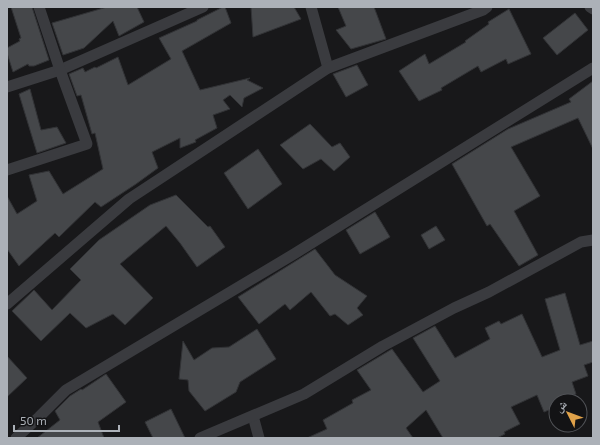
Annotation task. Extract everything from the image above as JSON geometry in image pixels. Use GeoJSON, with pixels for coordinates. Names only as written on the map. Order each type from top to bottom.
{"type":"FeatureCollection","features":[{"type":"Feature","properties":{"kind":"street"},"geometry":{"type":"LineString","coordinates":[[7,170],[87,144],[39,7]]}},
{"type":"Feature","properties":{"kind":"street"},"geometry":{"type":"LineString","coordinates":[[7,87],[60,70],[203,7]]}},
{"type":"Feature","properties":{"kind":"street"},"geometry":{"type":"LineString","coordinates":[[310,7],[328,68]]}},
{"type":"Feature","properties":{"kind":"street"},"geometry":{"type":"LineString","coordinates":[[7,304],[129,199],[328,68],[483,10],[487,7]]}},
{"type":"Feature","properties":{"kind":"street"},"geometry":{"type":"LineString","coordinates":[[590,7],[593,10]]}},
{"type":"Feature","properties":{"kind":"street"},"geometry":{"type":"LineString","coordinates":[[16,438],[39,418],[66,390],[294,254],[593,68]]}},
{"type":"Feature","properties":{"kind":"street"},"geometry":{"type":"LineString","coordinates":[[200,438],[304,394],[383,346],[448,311],[489,292],[581,242],[593,240]]}},
{"type":"Feature","properties":{"kind":"street"},"geometry":{"type":"LineString","coordinates":[[253,416],[260,438]]}},
{"type":"Feature","properties":{"kind":"building"},"geometry":{"type":"Polygon","coordinates":[[[11,7],[32,7],[49,60],[34,66],[29,66],[28,64],[13,72],[7,53],[7,48],[20,41],[19,39],[21,38],[11,7]]]}},
{"type":"Feature","properties":{"kind":"building"},"geometry":{"type":"Polygon","coordinates":[[[107,7],[137,7],[144,22],[119,36],[113,21],[84,48],[63,55],[52,23],[107,7]]]}},
{"type":"Feature","properties":{"kind":"building"},"geometry":{"type":"Polygon","coordinates":[[[225,7],[231,23],[182,51],[200,90],[250,78],[247,80],[263,88],[244,98],[242,107],[230,95],[223,100],[230,109],[213,115],[217,128],[195,140],[196,142],[180,148],[180,138],[152,152],[158,168],[101,207],[95,202],[59,237],[55,233],[19,266],[7,249],[7,196],[17,214],[37,201],[29,175],[49,171],[63,194],[103,169],[95,133],[92,134],[81,95],[77,96],[69,74],[83,68],[85,72],[118,57],[128,85],[171,59],[159,38],[197,21],[225,7]]]}},
{"type":"Feature","properties":{"kind":"building"},"geometry":{"type":"Polygon","coordinates":[[[251,7],[294,7],[301,19],[253,37],[251,7]]]}},
{"type":"Feature","properties":{"kind":"building"},"geometry":{"type":"Polygon","coordinates":[[[338,7],[374,7],[386,39],[351,49],[336,30],[346,26],[338,7]]]}},
{"type":"Feature","properties":{"kind":"building"},"geometry":{"type":"Polygon","coordinates":[[[509,9],[531,54],[508,64],[506,59],[481,72],[478,66],[441,88],[442,90],[419,101],[399,71],[425,54],[429,64],[466,42],[465,41],[489,24],[488,22],[509,9]]]}},
{"type":"Feature","properties":{"kind":"building"},"geometry":{"type":"Polygon","coordinates":[[[575,13],[588,30],[557,55],[543,38],[575,13]]]}},
{"type":"Feature","properties":{"kind":"building"},"geometry":{"type":"Polygon","coordinates":[[[357,65],[368,85],[346,97],[333,74],[357,65]]]}},
{"type":"Feature","properties":{"kind":"building"},"geometry":{"type":"Polygon","coordinates":[[[593,81],[593,149],[578,118],[511,147],[540,196],[514,211],[538,255],[519,266],[490,224],[487,226],[452,164],[508,129],[571,102],[569,99],[593,81]]]}},
{"type":"Feature","properties":{"kind":"building"},"geometry":{"type":"Polygon","coordinates":[[[30,89],[41,130],[57,127],[66,143],[37,153],[19,94],[30,89]]]}},
{"type":"Feature","properties":{"kind":"building"},"geometry":{"type":"Polygon","coordinates":[[[310,124],[332,147],[340,143],[350,157],[334,171],[321,159],[303,169],[280,145],[310,124]]]}},
{"type":"Feature","properties":{"kind":"building"},"geometry":{"type":"Polygon","coordinates":[[[258,149],[282,184],[248,209],[224,173],[258,149]]]}},
{"type":"Feature","properties":{"kind":"building"},"geometry":{"type":"Polygon","coordinates":[[[176,195],[208,227],[210,226],[225,247],[197,267],[166,226],[120,264],[153,298],[125,325],[113,314],[86,328],[70,313],[41,341],[12,311],[34,290],[52,310],[81,280],[70,269],[99,240],[150,205],[176,195]]]}},
{"type":"Feature","properties":{"kind":"building"},"geometry":{"type":"Polygon","coordinates":[[[375,212],[390,237],[360,254],[346,230],[375,212]]]}},
{"type":"Feature","properties":{"kind":"building"},"geometry":{"type":"Polygon","coordinates":[[[436,226],[445,240],[429,249],[421,235],[436,226]]]}},
{"type":"Feature","properties":{"kind":"building"},"geometry":{"type":"Polygon","coordinates":[[[315,249],[335,275],[367,296],[357,308],[363,315],[348,325],[335,314],[330,316],[311,292],[290,310],[285,304],[259,324],[238,297],[315,249]]]}},
{"type":"Feature","properties":{"kind":"building"},"geometry":{"type":"Polygon","coordinates":[[[565,293],[580,345],[593,341],[593,362],[584,365],[588,376],[572,382],[576,393],[548,393],[548,410],[544,412],[537,395],[511,407],[520,424],[504,432],[505,434],[497,438],[443,438],[426,410],[406,428],[413,438],[307,438],[327,429],[323,420],[353,403],[352,400],[371,390],[357,370],[392,349],[423,392],[440,381],[413,338],[435,326],[455,358],[490,339],[485,328],[499,321],[501,324],[522,314],[542,357],[560,350],[545,299],[565,293]]]}},
{"type":"Feature","properties":{"kind":"building"},"geometry":{"type":"Polygon","coordinates":[[[257,329],[276,359],[240,382],[236,392],[205,411],[189,391],[188,380],[179,379],[183,341],[194,360],[212,348],[229,347],[257,329]]]}},
{"type":"Feature","properties":{"kind":"building"},"geometry":{"type":"Polygon","coordinates":[[[7,356],[27,378],[7,397],[7,356]]]}},
{"type":"Feature","properties":{"kind":"building"},"geometry":{"type":"Polygon","coordinates":[[[106,374],[126,402],[98,422],[104,438],[37,438],[60,420],[55,411],[70,396],[106,374]]]}},
{"type":"Feature","properties":{"kind":"building"},"geometry":{"type":"Polygon","coordinates":[[[171,409],[185,438],[153,438],[145,422],[171,409]]]}}]}
